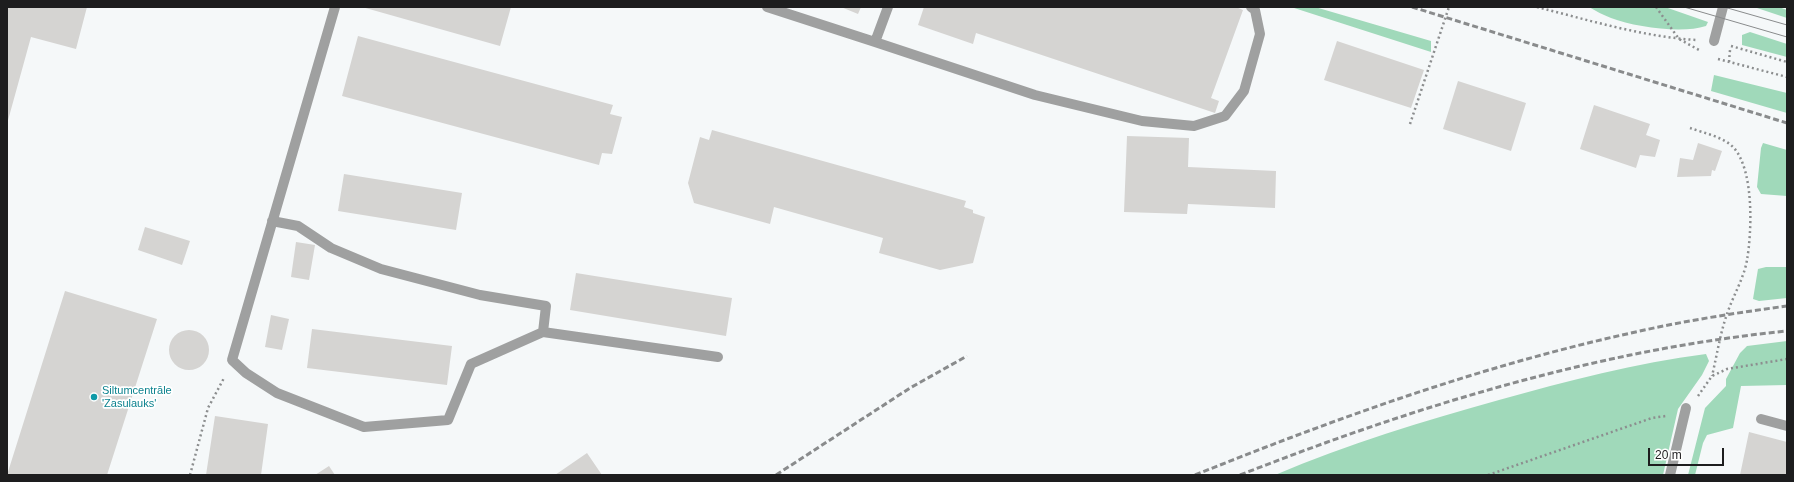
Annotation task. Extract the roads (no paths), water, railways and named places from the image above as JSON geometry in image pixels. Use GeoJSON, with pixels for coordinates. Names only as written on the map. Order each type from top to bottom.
{"type":"FeatureCollection","features":[{"type":"Feature","properties":{"kind":"street"},"geometry":{"type":"LineString","coordinates":[[335,7],[232,360],[246,373],[277,393],[364,426],[448,420],[471,364],[543,332],[718,357]]}},
{"type":"Feature","properties":{"kind":"street"},"geometry":{"type":"LineString","coordinates":[[767,7],[1035,95],[1142,121],[1194,126],[1225,116],[1244,91],[1260,34],[1255,10],[1251,7]]}},
{"type":"Feature","properties":{"kind":"street"},"geometry":{"type":"LineString","coordinates":[[875,42],[888,7]]}},
{"type":"Feature","properties":{"kind":"street"},"geometry":{"type":"LineString","coordinates":[[1714,41],[1723,7]]}},
{"type":"Feature","properties":{"kind":"street"},"geometry":{"type":"LineString","coordinates":[[272,221],[298,226],[331,248],[381,269],[480,295],[546,306],[543,332]]}},
{"type":"Feature","properties":{"kind":"street"},"geometry":{"type":"LineString","coordinates":[[1670,475],[1686,408]]}},
{"type":"Feature","properties":{"kind":"street"},"geometry":{"type":"LineString","coordinates":[[1761,419],[1787,426]]}},
{"type":"Feature","properties":{"kind":"tram line"},"geometry":{"type":"LineString","coordinates":[[1684,7],[1787,37]]}},
{"type":"Feature","properties":{"kind":"tram line"},"geometry":{"type":"LineString","coordinates":[[1724,7],[1787,25]]}},
{"type":"Feature","properties":{"kind":"railway"},"geometry":{"type":"LineString","coordinates":[[1412,7],[1787,123]]}},
{"type":"Feature","properties":{"kind":"railway"},"geometry":{"type":"LineString","coordinates":[[1195,475],[1302,433],[1410,395],[1520,361],[1575,346],[1650,329],[1748,311],[1787,306]]}},
{"type":"Feature","properties":{"kind":"railway"},"geometry":{"type":"LineString","coordinates":[[1240,475],[1373,426],[1509,384],[1577,367],[1647,352],[1716,340],[1787,331]]}},
{"type":"Feature","properties":{"kind":"railway"},"geometry":{"type":"LineString","coordinates":[[776,475],[910,388],[967,356]]}},
{"type":"Feature","properties":{"kind":"place","name":"Siltumcentrāle 'Zasulauks'"},"geometry":{"type":"Point","coordinates":[94,397]}}]}
